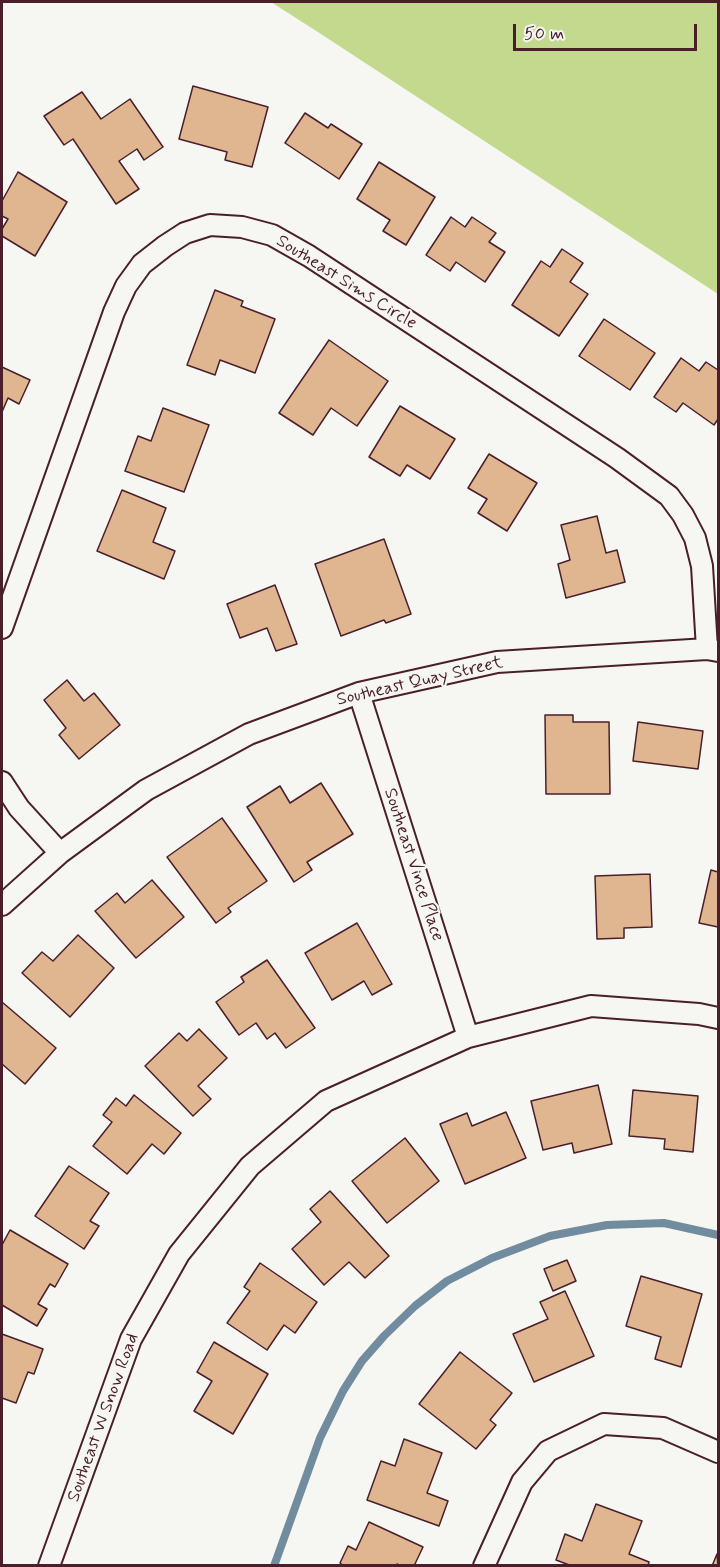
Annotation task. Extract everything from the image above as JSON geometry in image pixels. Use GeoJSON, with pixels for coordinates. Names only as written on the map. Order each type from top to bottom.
{"type":"FeatureCollection","features":[{"type":"Feature","properties":{"kind":"street","name":"Southeast Sims Circle"},"geometry":{"type":"LineString","coordinates":[[2,628],[114,312],[126,286],[142,264],[165,246],[186,233],[210,225],[242,226],[272,236],[309,256],[617,458],[669,496],[683,515],[697,547],[702,566],[713,650]]}},
{"type":"Feature","properties":{"kind":"street","name":"Southeast Quay Street"},"geometry":{"type":"LineString","coordinates":[[2,905],[60,853],[146,790],[249,734],[359,693],[497,662],[713,650]]}},
{"type":"Feature","properties":{"kind":"street","name":"Southeast Vince Place"},"geometry":{"type":"LineString","coordinates":[[359,693],[468,1037]]}},
{"type":"Feature","properties":{"kind":"street"},"geometry":{"type":"LineString","coordinates":[[2,782],[19,808],[60,853]]}},
{"type":"Feature","properties":{"kind":"street","name":"Southeast W Snow Road"},"geometry":{"type":"LineString","coordinates":[[49,1566],[131,1339],[179,1254],[250,1166],[326,1101],[468,1037],[591,1006],[699,1014],[718,1018]]}},
{"type":"Feature","properties":{"kind":"street"},"geometry":{"type":"LineString","coordinates":[[484,1566],[522,1482],[548,1451],[604,1424],[663,1428],[718,1452]]}},
{"type":"Feature","properties":{"kind":"green space"},"geometry":{"type":"Polygon","coordinates":[[[271,2],[718,2],[718,294],[321,34],[271,2]]]}},
{"type":"Feature","properties":{"kind":"building"},"geometry":{"type":"Polygon","coordinates":[[[193,86],[268,107],[252,167],[225,160],[227,152],[179,139],[193,86]]]}},
{"type":"Feature","properties":{"kind":"building"},"geometry":{"type":"Polygon","coordinates":[[[82,92],[101,119],[130,99],[163,147],[144,160],[137,149],[119,161],[139,189],[116,204],[73,139],[64,145],[44,116],[82,92]]]}},
{"type":"Feature","properties":{"kind":"building"},"geometry":{"type":"Polygon","coordinates":[[[305,113],[328,128],[331,124],[362,144],[339,179],[285,143],[305,113]]]}},
{"type":"Feature","properties":{"kind":"building"},"geometry":{"type":"Polygon","coordinates":[[[379,162],[435,197],[406,245],[383,231],[390,220],[357,199],[379,162]]]}},
{"type":"Feature","properties":{"kind":"building"},"geometry":{"type":"Polygon","coordinates":[[[18,172],[67,202],[35,256],[2,236],[2,229],[8,219],[2,216],[2,201],[18,172]]]}},
{"type":"Feature","properties":{"kind":"building"},"geometry":{"type":"Polygon","coordinates":[[[451,217],[465,227],[472,217],[496,233],[489,242],[505,252],[485,282],[456,262],[450,271],[426,255],[451,217]]]}},
{"type":"Feature","properties":{"kind":"building"},"geometry":{"type":"Polygon","coordinates":[[[562,249],[583,263],[570,282],[588,294],[559,336],[512,305],[541,261],[550,267],[562,249]]]}},
{"type":"Feature","properties":{"kind":"building"},"geometry":{"type":"Polygon","coordinates":[[[215,290],[243,301],[241,306],[275,319],[255,373],[220,360],[215,375],[187,365],[215,290]]]}},
{"type":"Feature","properties":{"kind":"building"},"geometry":{"type":"Polygon","coordinates":[[[604,319],[655,353],[630,390],[579,356],[604,319]]]}},
{"type":"Feature","properties":{"kind":"building"},"geometry":{"type":"Polygon","coordinates":[[[329,340],[388,381],[357,426],[331,408],[313,435],[279,413],[329,340]]]}},
{"type":"Feature","properties":{"kind":"building"},"geometry":{"type":"Polygon","coordinates":[[[681,358],[699,371],[706,362],[718,370],[718,419],[714,425],[683,403],[676,412],[654,397],[681,358]]]}},
{"type":"Feature","properties":{"kind":"building"},"geometry":{"type":"Polygon","coordinates":[[[2,367],[30,380],[19,404],[8,398],[2,412],[2,367]]]}},
{"type":"Feature","properties":{"kind":"building"},"geometry":{"type":"Polygon","coordinates":[[[400,406],[455,439],[430,479],[407,465],[400,476],[369,457],[400,406]]]}},
{"type":"Feature","properties":{"kind":"building"},"geometry":{"type":"Polygon","coordinates":[[[163,408],[209,425],[184,492],[125,471],[138,436],[151,441],[163,408]]]}},
{"type":"Feature","properties":{"kind":"building"},"geometry":{"type":"Polygon","coordinates":[[[489,454],[537,483],[507,531],[478,513],[487,499],[468,488],[489,454]]]}},
{"type":"Feature","properties":{"kind":"building"},"geometry":{"type":"Polygon","coordinates":[[[122,490],[166,508],[153,542],[175,551],[164,579],[97,551],[122,490]]]}},
{"type":"Feature","properties":{"kind":"building"},"geometry":{"type":"Polygon","coordinates":[[[597,516],[606,553],[617,550],[625,582],[566,598],[558,564],[570,560],[561,525],[597,516]]]}},
{"type":"Feature","properties":{"kind":"building"},"geometry":{"type":"Polygon","coordinates":[[[384,539],[411,614],[386,623],[384,620],[341,636],[315,564],[384,539]]]}},
{"type":"Feature","properties":{"kind":"building"},"geometry":{"type":"Polygon","coordinates":[[[275,585],[297,644],[276,651],[267,628],[240,638],[227,604],[275,585]]]}},
{"type":"Feature","properties":{"kind":"building"},"geometry":{"type":"Polygon","coordinates":[[[67,680],[84,701],[94,693],[120,725],[79,759],[59,735],[66,728],[44,700],[67,680]]]}},
{"type":"Feature","properties":{"kind":"building"},"geometry":{"type":"Polygon","coordinates":[[[545,715],[573,715],[573,722],[609,722],[610,794],[546,794],[545,715]]]}},
{"type":"Feature","properties":{"kind":"building"},"geometry":{"type":"Polygon","coordinates":[[[638,722],[703,731],[698,769],[633,761],[638,722]]]}},
{"type":"Feature","properties":{"kind":"building"},"geometry":{"type":"Polygon","coordinates":[[[321,783],[353,834],[307,862],[312,870],[294,882],[247,807],[280,786],[290,803],[321,783]]]}},
{"type":"Feature","properties":{"kind":"building"},"geometry":{"type":"Polygon","coordinates":[[[222,818],[267,881],[228,908],[231,912],[216,923],[167,857],[222,818]]]}},
{"type":"Feature","properties":{"kind":"building"},"geometry":{"type":"Polygon","coordinates":[[[711,870],[718,872],[718,927],[699,923],[711,870]]]}},
{"type":"Feature","properties":{"kind":"building"},"geometry":{"type":"Polygon","coordinates":[[[650,874],[652,927],[624,928],[624,938],[597,939],[595,876],[650,874]]]}},
{"type":"Feature","properties":{"kind":"building"},"geometry":{"type":"Polygon","coordinates":[[[152,880],[184,917],[136,958],[95,911],[117,893],[125,903],[152,880]]]}},
{"type":"Feature","properties":{"kind":"building"},"geometry":{"type":"Polygon","coordinates":[[[357,923],[392,984],[372,995],[364,981],[332,1000],[305,953],[357,923]]]}},
{"type":"Feature","properties":{"kind":"building"},"geometry":{"type":"Polygon","coordinates":[[[78,935],[114,968],[70,1017],[22,973],[42,952],[53,961],[78,935]]]}},
{"type":"Feature","properties":{"kind":"building"},"geometry":{"type":"Polygon","coordinates":[[[267,960],[315,1028],[286,1048],[275,1033],[267,1039],[256,1023],[239,1035],[216,1002],[244,982],[241,977],[267,960]]]}},
{"type":"Feature","properties":{"kind":"building"},"geometry":{"type":"Polygon","coordinates":[[[2,1002],[56,1048],[25,1084],[2,1064],[2,1002]]]}},
{"type":"Feature","properties":{"kind":"building"},"geometry":{"type":"Polygon","coordinates":[[[199,1029],[227,1058],[198,1086],[211,1099],[193,1116],[145,1066],[179,1033],[187,1041],[199,1029]]]}},
{"type":"Feature","properties":{"kind":"building"},"geometry":{"type":"Polygon","coordinates":[[[598,1085],[612,1144],[574,1153],[572,1143],[543,1150],[531,1101],[598,1085]]]}},
{"type":"Feature","properties":{"kind":"building"},"geometry":{"type":"Polygon","coordinates":[[[633,1090],[698,1096],[693,1152],[664,1149],[665,1139],[629,1136],[633,1090]]]}},
{"type":"Feature","properties":{"kind":"building"},"geometry":{"type":"Polygon","coordinates":[[[134,1095],[181,1133],[164,1154],[152,1144],[127,1174],[93,1146],[112,1122],[103,1115],[116,1098],[126,1106],[134,1095]]]}},
{"type":"Feature","properties":{"kind":"building"},"geometry":{"type":"Polygon","coordinates":[[[506,1112],[526,1158],[465,1184],[440,1124],[467,1113],[472,1126],[506,1112]]]}},
{"type":"Feature","properties":{"kind":"building"},"geometry":{"type":"Polygon","coordinates":[[[405,1138],[439,1181],[387,1223],[352,1181],[405,1138]]]}},
{"type":"Feature","properties":{"kind":"building"},"geometry":{"type":"Polygon","coordinates":[[[69,1166],[109,1193],[90,1221],[99,1226],[84,1249],[35,1216],[69,1166]]]}},
{"type":"Feature","properties":{"kind":"building"},"geometry":{"type":"Polygon","coordinates":[[[330,1191],[389,1256],[365,1278],[349,1262],[324,1285],[292,1249],[321,1222],[310,1209],[330,1191]]]}},
{"type":"Feature","properties":{"kind":"building"},"geometry":{"type":"Polygon","coordinates":[[[10,1230],[68,1264],[55,1287],[50,1284],[38,1304],[47,1309],[37,1326],[2,1305],[2,1245],[10,1230]]]}},
{"type":"Feature","properties":{"kind":"building"},"geometry":{"type":"Polygon","coordinates":[[[567,1260],[576,1281],[553,1291],[544,1269],[567,1260]]]}},
{"type":"Feature","properties":{"kind":"building"},"geometry":{"type":"Polygon","coordinates":[[[260,1263],[317,1302],[295,1333],[284,1325],[267,1350],[227,1323],[250,1291],[244,1287],[260,1263]]]}},
{"type":"Feature","properties":{"kind":"building"},"geometry":{"type":"Polygon","coordinates":[[[641,1276],[702,1294],[681,1367],[655,1359],[661,1337],[626,1326],[641,1276]]]}},
{"type":"Feature","properties":{"kind":"building"},"geometry":{"type":"Polygon","coordinates":[[[565,1291],[594,1356],[534,1382],[513,1334],[548,1319],[540,1302],[565,1291]]]}},
{"type":"Feature","properties":{"kind":"building"},"geometry":{"type":"Polygon","coordinates":[[[2,1334],[43,1349],[34,1374],[28,1372],[16,1403],[2,1398],[2,1334]]]}},
{"type":"Feature","properties":{"kind":"building"},"geometry":{"type":"Polygon","coordinates":[[[214,1342],[268,1374],[233,1434],[194,1411],[212,1381],[197,1372],[214,1342]]]}},
{"type":"Feature","properties":{"kind":"building"},"geometry":{"type":"Polygon","coordinates":[[[460,1352],[512,1393],[490,1420],[496,1425],[476,1449],[419,1404],[460,1352]]]}},
{"type":"Feature","properties":{"kind":"building"},"geometry":{"type":"Polygon","coordinates":[[[404,1439],[442,1453],[427,1493],[448,1501],[439,1526],[367,1500],[381,1461],[395,1466],[404,1439]]]}},
{"type":"Feature","properties":{"kind":"building"},"geometry":{"type":"Polygon","coordinates":[[[596,1504],[642,1521],[629,1554],[649,1562],[648,1566],[572,1566],[556,1560],[565,1534],[582,1541],[596,1504]]]}},
{"type":"Feature","properties":{"kind":"building"},"geometry":{"type":"Polygon","coordinates":[[[369,1522],[423,1547],[414,1566],[397,1564],[396,1566],[344,1566],[340,1563],[348,1546],[356,1550],[369,1522]]]}},
{"type":"Feature","properties":{"kind":"building"},"geometry":{"type":"Polygon","coordinates":[[[717,1554],[718,1566],[712,1566],[717,1554]]]}},
{"type":"Feature","properties":{"kind":"waterway"},"geometry":{"type":"LineString","coordinates":[[274,1566],[320,1438],[343,1391],[362,1361],[384,1336],[415,1306],[447,1281],[492,1258],[550,1236],[607,1225],[664,1223],[718,1235]]}}]}
